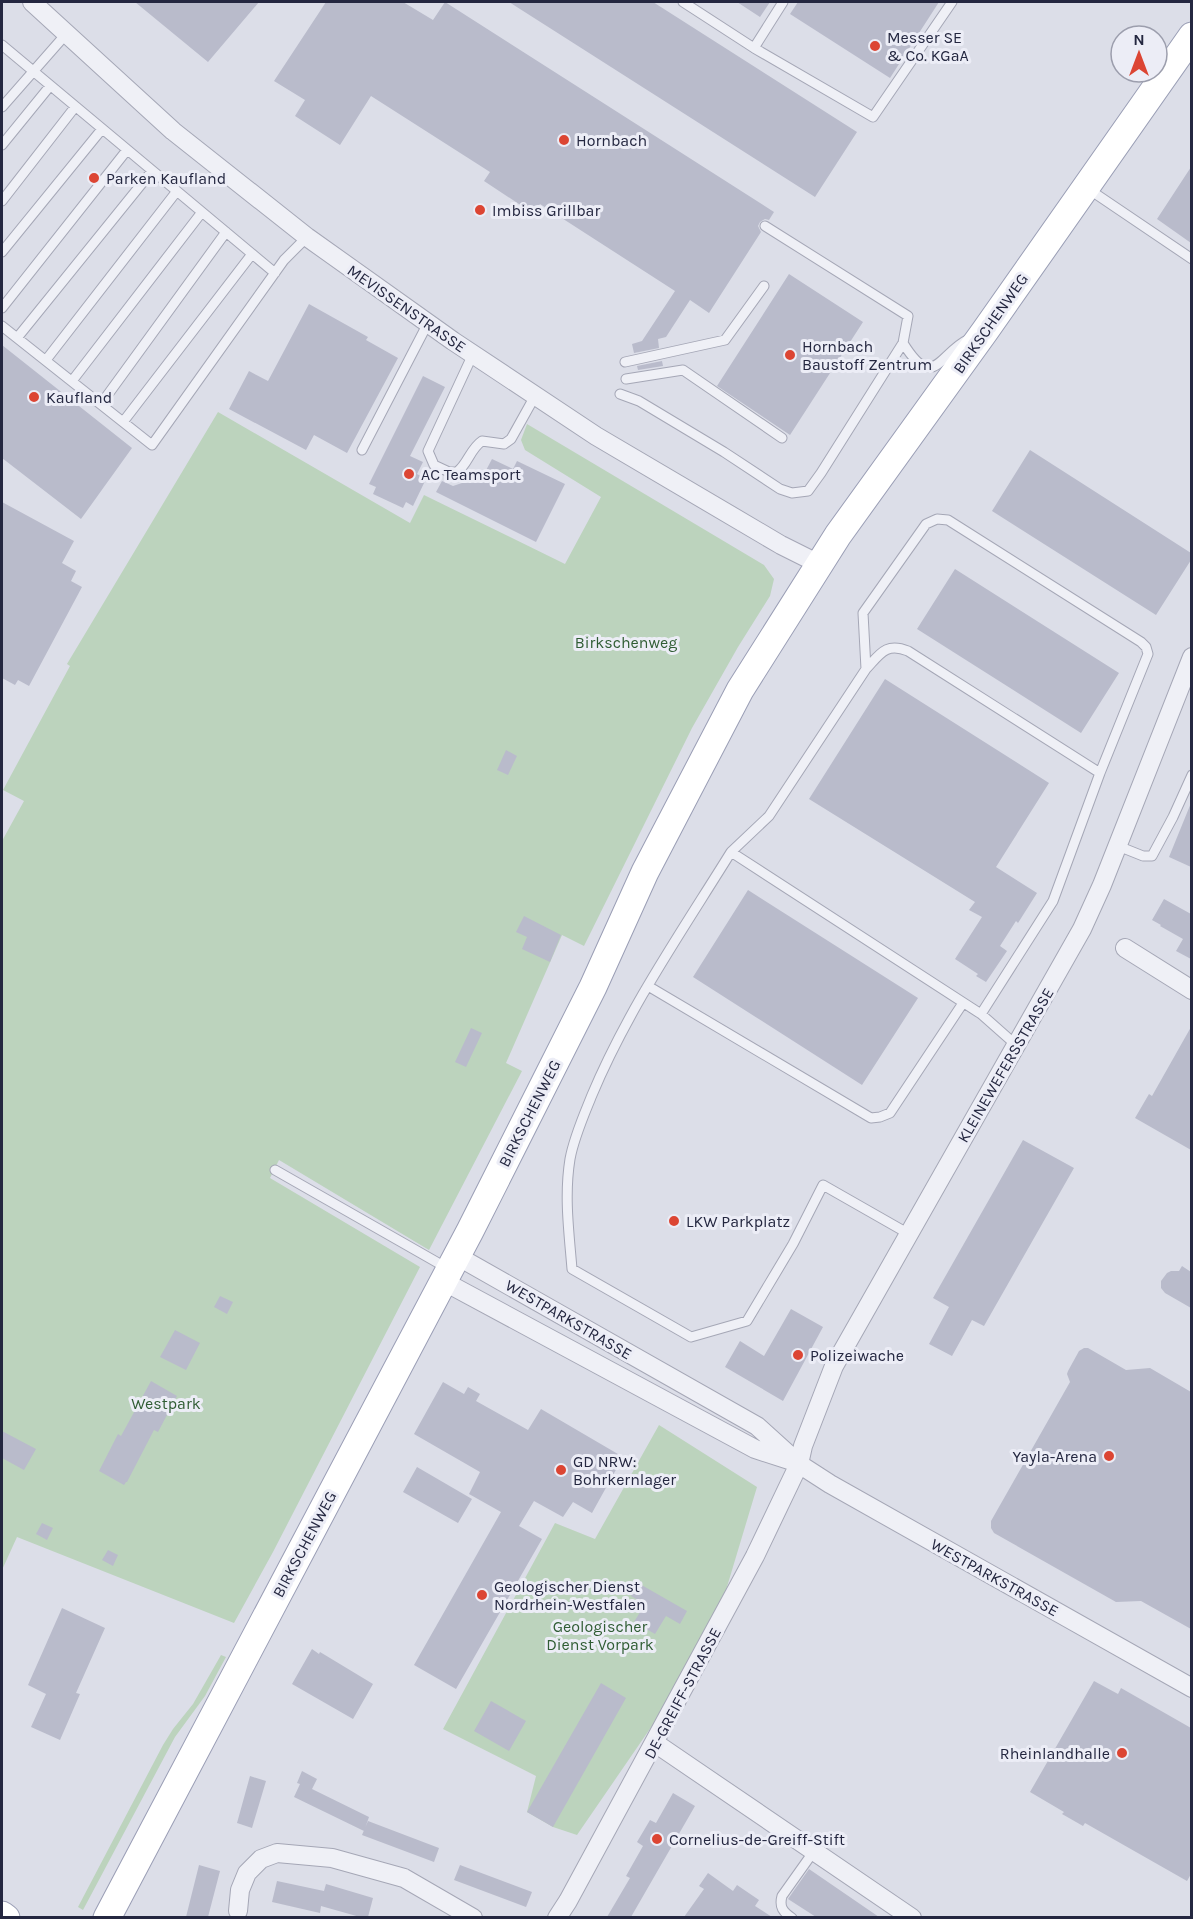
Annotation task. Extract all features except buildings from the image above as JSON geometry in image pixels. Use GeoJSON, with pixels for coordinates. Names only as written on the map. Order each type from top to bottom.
{"type":"FeatureCollection","features":[{"type":"Feature","properties":{"kind":"main road","name":"BIRKSCHENWEG"},"geometry":{"type":"LineString","coordinates":[[107,1917],[449,1269],[593,987],[645,872],[740,690],[819,564],[1191,36]]}},
{"type":"Feature","properties":{"kind":"main road"},"geometry":{"type":"LineString","coordinates":[[2,1916],[6,1917]]}},
{"type":"Feature","properties":{"kind":"street","name":"MEVISSENSTRASSE"},"geometry":{"type":"LineString","coordinates":[[32,2],[173,131],[307,237],[473,354],[606,442],[781,545],[819,564]]}},
{"type":"Feature","properties":{"kind":"street","name":"KLEINEWEFERSSTRASSE"},"geometry":{"type":"LineString","coordinates":[[799,1464],[803,1446],[834,1366],[1082,929],[1187,680],[1191,657]]}},
{"type":"Feature","properties":{"kind":"street"},"geometry":{"type":"LineString","coordinates":[[1125,948],[1191,990]]}},
{"type":"Feature","properties":{"kind":"street","name":"WESTPARKSTRASSE"},"geometry":{"type":"LineString","coordinates":[[449,1269],[755,1449],[799,1464]]}},
{"type":"Feature","properties":{"kind":"street","name":"WESTPARKSTRASSE"},"geometry":{"type":"LineString","coordinates":[[449,1269],[757,1426],[799,1464],[830,1484],[1191,1688]]}},
{"type":"Feature","properties":{"kind":"street","name":"DE-GREIFF-STRASSE"},"geometry":{"type":"LineString","coordinates":[[557,1917],[655,1743],[755,1556],[799,1464]]}},
{"type":"Feature","properties":{"kind":"street"},"geometry":{"type":"LineString","coordinates":[[655,1743],[912,1917]]}},
{"type":"Feature","properties":{"kind":"street"},"geometry":{"type":"LineString","coordinates":[[238,1911],[240,1890],[247,1873],[261,1859],[277,1852],[332,1858],[404,1878],[473,1917]]}},
{"type":"Feature","properties":{"kind":"lane"},"geometry":{"type":"LineString","coordinates":[[683,2],[754,48],[873,117],[952,2]]}},
{"type":"Feature","properties":{"kind":"lane"},"geometry":{"type":"LineString","coordinates":[[754,48],[783,2]]}},
{"type":"Feature","properties":{"kind":"lane"},"geometry":{"type":"LineString","coordinates":[[2,104],[67,33]]}},
{"type":"Feature","properties":{"kind":"lane"},"geometry":{"type":"LineString","coordinates":[[2,45],[31,72],[275,273]]}},
{"type":"Feature","properties":{"kind":"lane"},"geometry":{"type":"LineString","coordinates":[[2,146],[50,86]]}},
{"type":"Feature","properties":{"kind":"lane"},"geometry":{"type":"LineString","coordinates":[[2,201],[75,107]]}},
{"type":"Feature","properties":{"kind":"lane"},"geometry":{"type":"LineString","coordinates":[[2,252],[102,129]]}},
{"type":"Feature","properties":{"kind":"lane"},"geometry":{"type":"LineString","coordinates":[[2,308],[127,150]]}},
{"type":"Feature","properties":{"kind":"lane"},"geometry":{"type":"LineString","coordinates":[[17,338],[152,171]]}},
{"type":"Feature","properties":{"kind":"lane"},"geometry":{"type":"LineString","coordinates":[[1085,186],[1191,260]]}},
{"type":"Feature","properties":{"kind":"lane"},"geometry":{"type":"LineString","coordinates":[[46,360],[177,191]]}},
{"type":"Feature","properties":{"kind":"lane"},"geometry":{"type":"LineString","coordinates":[[72,381],[202,212]]}},
{"type":"Feature","properties":{"kind":"lane"},"geometry":{"type":"LineString","coordinates":[[620,394],[639,401],[780,489],[792,493],[808,491],[903,343],[908,316],[765,226]]}},
{"type":"Feature","properties":{"kind":"lane"},"geometry":{"type":"LineString","coordinates":[[101,404],[226,232]]}},
{"type":"Feature","properties":{"kind":"lane"},"geometry":{"type":"LineString","coordinates":[[2,326],[152,445],[284,260],[307,237]]}},
{"type":"Feature","properties":{"kind":"lane"},"geometry":{"type":"LineString","coordinates":[[123,422],[252,254]]}},
{"type":"Feature","properties":{"kind":"lane"},"geometry":{"type":"LineString","coordinates":[[625,362],[725,340],[764,286]]}},
{"type":"Feature","properties":{"kind":"lane"},"geometry":{"type":"LineString","coordinates":[[362,450],[428,323]]}},
{"type":"Feature","properties":{"kind":"lane"},"geometry":{"type":"LineString","coordinates":[[903,343],[918,363],[931,367],[942,363],[958,344],[985,331]]}},
{"type":"Feature","properties":{"kind":"lane"},"geometry":{"type":"LineString","coordinates":[[473,354],[428,452],[434,465],[449,472],[457,472],[462,468],[475,446],[482,441],[504,444],[511,439],[535,396]]}},
{"type":"Feature","properties":{"kind":"lane"},"geometry":{"type":"LineString","coordinates":[[626,379],[682,370],[782,438]]}},
{"type":"Feature","properties":{"kind":"lane"},"geometry":{"type":"LineString","coordinates":[[866,669],[863,613],[926,525],[937,519],[948,520],[1146,647],[1148,654],[1100,773],[1053,901],[981,1014]]}},
{"type":"Feature","properties":{"kind":"lane"},"geometry":{"type":"LineString","coordinates":[[909,1234],[823,1185],[793,1244],[747,1322],[691,1337],[572,1269],[566,1197],[570,1158],[581,1123],[607,1059],[648,986],[731,852],[769,816],[866,669],[885,649],[896,646],[908,651],[1100,773]]}},
{"type":"Feature","properties":{"kind":"lane"},"geometry":{"type":"LineString","coordinates":[[1118,846],[1143,856],[1152,856],[1191,776]]}},
{"type":"Feature","properties":{"kind":"lane"},"geometry":{"type":"LineString","coordinates":[[731,852],[981,1014],[1016,1045]]}},
{"type":"Feature","properties":{"kind":"lane"},"geometry":{"type":"LineString","coordinates":[[648,986],[871,1118],[880,1118],[890,1113],[963,1002]]}},
{"type":"Feature","properties":{"kind":"lane"},"geometry":{"type":"LineString","coordinates":[[275,1170],[449,1269]]}},
{"type":"Feature","properties":{"kind":"lane"},"geometry":{"type":"LineString","coordinates":[[792,1917],[783,1910],[780,1901],[814,1851]]}},
{"type":"Feature","properties":{"kind":"green space"},"geometry":{"type":"Polygon","coordinates":[[[218,412],[410,523],[424,495],[565,564],[601,497],[525,450],[521,440],[527,424],[764,565],[774,579],[770,596],[692,728],[584,946],[562,935],[506,1063],[522,1071],[429,1250],[279,1160],[270,1178],[420,1267],[234,1623],[17,1537],[2,1570],[2,841],[24,801],[3,790],[70,666],[67,664],[218,412]]]}},
{"type":"Feature","properties":{"kind":"green space","name":"Geologischer Dienst Vorpark"},"geometry":{"type":"Polygon","coordinates":[[[659,1425],[757,1487],[711,1640],[577,1835],[553,1827],[527,1812],[536,1776],[443,1729],[555,1523],[595,1539],[659,1425]]]}},
{"type":"Feature","properties":{"kind":"green space"},"geometry":{"type":"Polygon","coordinates":[[[221,1655],[226,1657],[205,1696],[175,1737],[83,1910],[78,1907],[163,1745],[193,1704],[221,1655]]]}},
{"type":"Feature","properties":{"kind":"place","name":"Messer SE & Co. KGaA"},"geometry":{"type":"Point","coordinates":[875,46]}},
{"type":"Feature","properties":{"kind":"place","name":"Hornbach"},"geometry":{"type":"Point","coordinates":[564,140]}},
{"type":"Feature","properties":{"kind":"place","name":"Parken Kaufland"},"geometry":{"type":"Point","coordinates":[94,178]}},
{"type":"Feature","properties":{"kind":"place","name":"Imbiss Grillbar"},"geometry":{"type":"Point","coordinates":[480,210]}},
{"type":"Feature","properties":{"kind":"place","name":"Hornbach Baustoff Zentrum"},"geometry":{"type":"Point","coordinates":[790,355]}},
{"type":"Feature","properties":{"kind":"place","name":"Kaufland"},"geometry":{"type":"Point","coordinates":[34,397]}},
{"type":"Feature","properties":{"kind":"place","name":"AC Teamsport"},"geometry":{"type":"Point","coordinates":[409,474]}},
{"type":"Feature","properties":{"kind":"place","name":"LKW Parkplatz"},"geometry":{"type":"Point","coordinates":[674,1221]}},
{"type":"Feature","properties":{"kind":"place","name":"Polizeiwache"},"geometry":{"type":"Point","coordinates":[798,1355]}},
{"type":"Feature","properties":{"kind":"place","name":"Yayla-Arena"},"geometry":{"type":"Point","coordinates":[1109,1456]}},
{"type":"Feature","properties":{"kind":"place","name":"GD NRW: Bohrkernlager"},"geometry":{"type":"Point","coordinates":[561,1470]}},
{"type":"Feature","properties":{"kind":"place","name":"Geologischer Dienst Nordrhein-Westfalen"},"geometry":{"type":"Point","coordinates":[482,1595]}},
{"type":"Feature","properties":{"kind":"place","name":"Rheinlandhalle"},"geometry":{"type":"Point","coordinates":[1122,1753]}},
{"type":"Feature","properties":{"kind":"place","name":"Cornelius-de-Greiff-Stift"},"geometry":{"type":"Point","coordinates":[657,1839]}},
{"type":"Feature","properties":{"kind":"park label","name":"Birkschenweg"},"geometry":{"type":"Point","coordinates":[626,642]}},
{"type":"Feature","properties":{"kind":"park label","name":"Westpark"},"geometry":{"type":"Point","coordinates":[166,1403]}}]}
